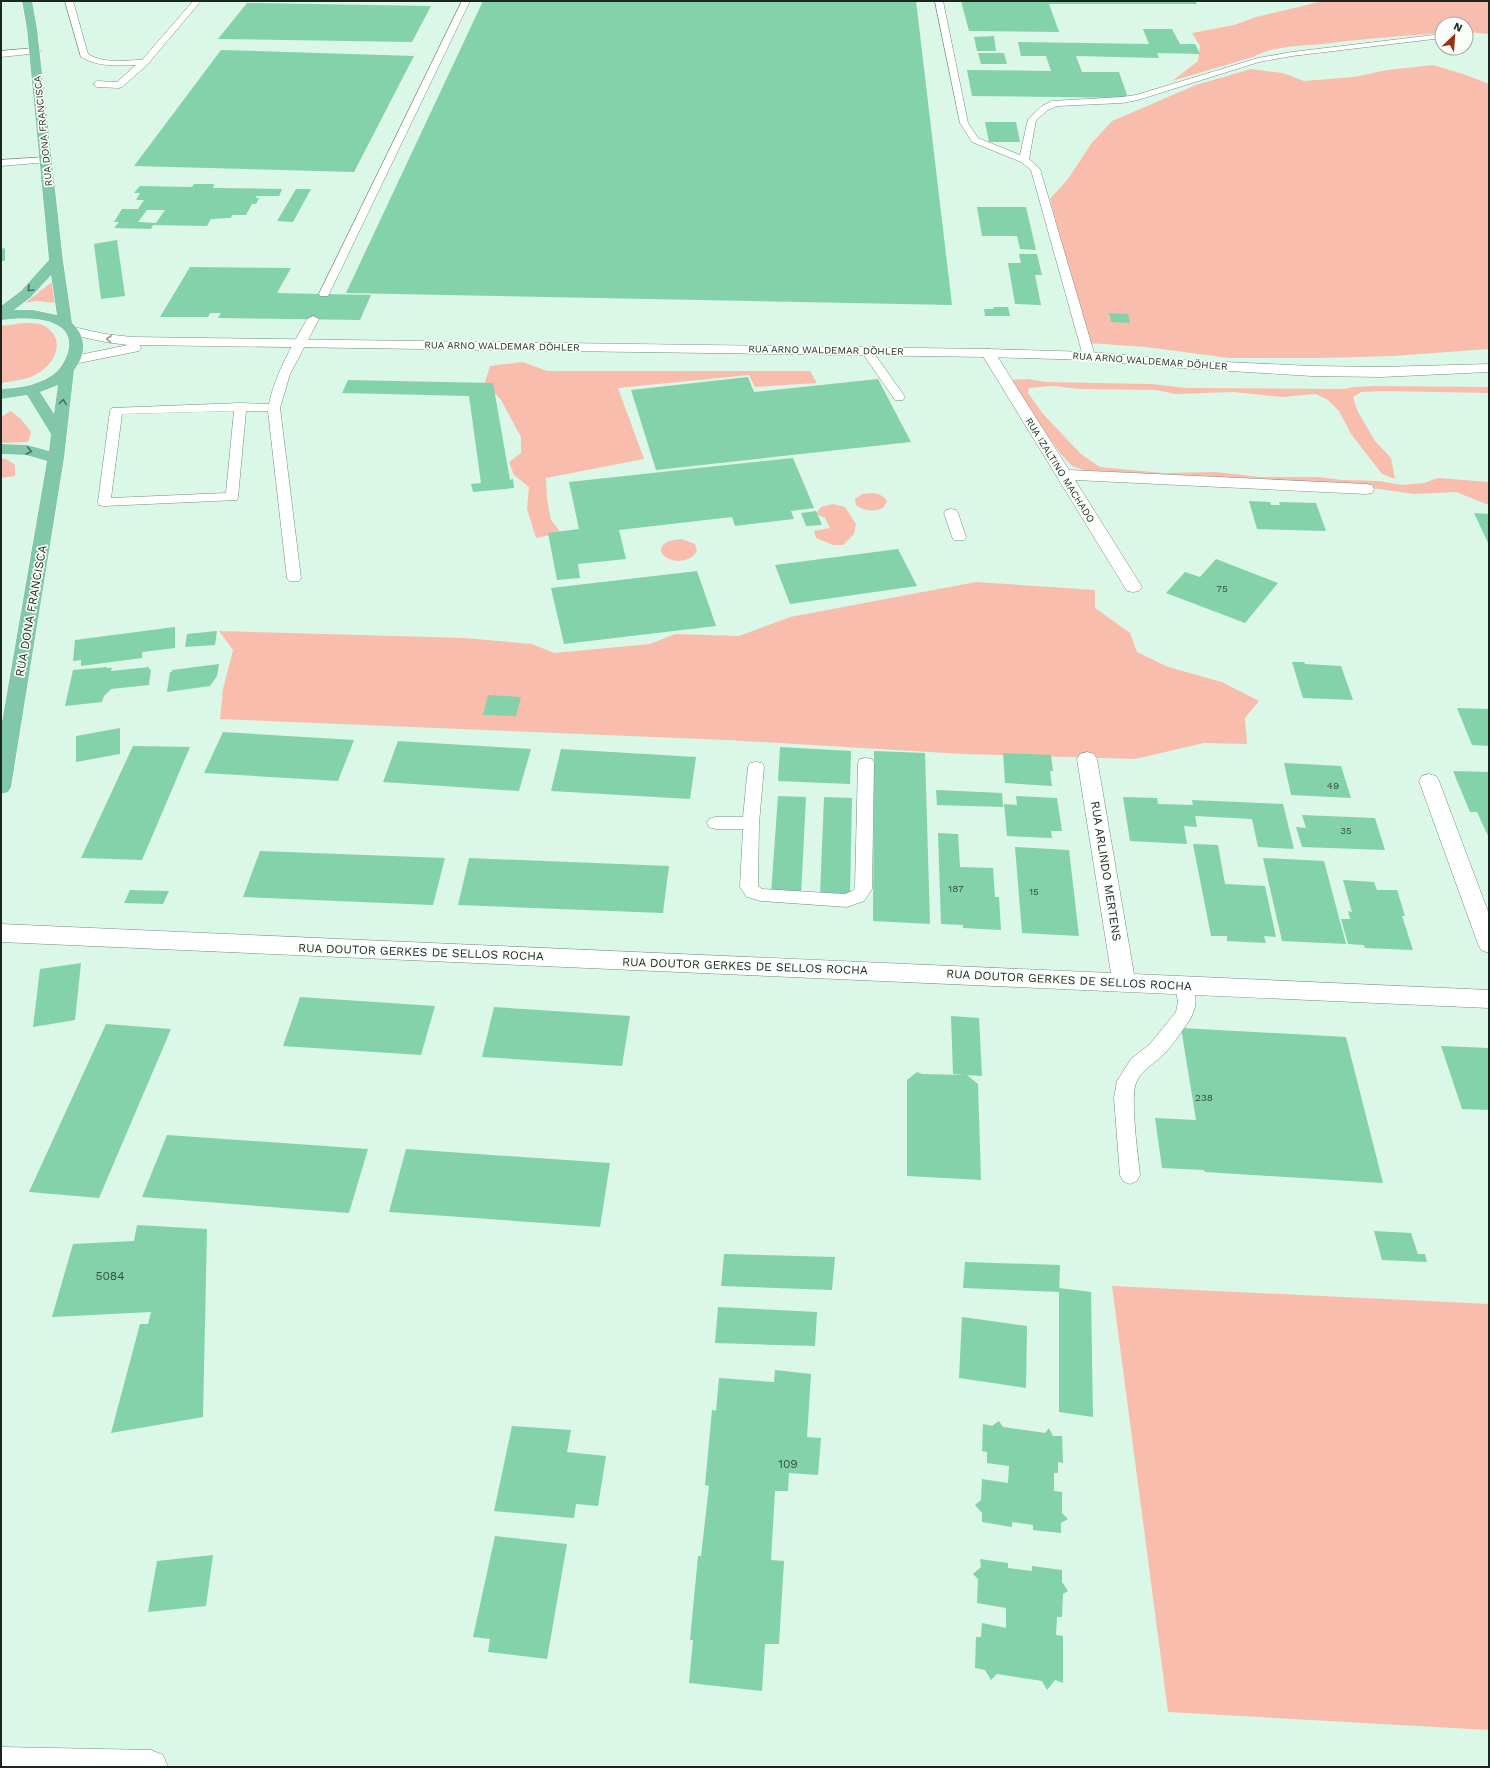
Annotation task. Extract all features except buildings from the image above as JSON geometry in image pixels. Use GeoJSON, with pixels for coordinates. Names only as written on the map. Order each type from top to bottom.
{"type":"FeatureCollection","features":[{"type":"Feature","properties":{"kind":"main road","name":"RUA DONA FRANCISCA"},"geometry":{"type":"LineString","coordinates":[[1,787],[59,434],[71,365],[77,342],[69,328],[56,261],[35,51],[27,1]]}},
{"type":"Feature","properties":{"kind":"main road"},"geometry":{"type":"LineString","coordinates":[[1,312],[26,294],[56,261]]}},
{"type":"Feature","properties":{"kind":"main road"},"geometry":{"type":"LineString","coordinates":[[1,316],[27,313],[42,315],[69,328]]}},
{"type":"Feature","properties":{"kind":"main road"},"geometry":{"type":"LineString","coordinates":[[1,410],[31,390],[51,382],[71,365]]}},
{"type":"Feature","properties":{"kind":"main road"},"geometry":{"type":"LineString","coordinates":[[1,394],[31,390]]}},
{"type":"Feature","properties":{"kind":"main road"},"geometry":{"type":"LineString","coordinates":[[31,390],[59,434]]}},
{"type":"Feature","properties":{"kind":"main road"},"geometry":{"type":"LineString","coordinates":[[1,449],[27,450],[56,458]]}},
{"type":"Feature","properties":{"kind":"street"},"geometry":{"type":"LineString","coordinates":[[1,54],[35,51]]}},
{"type":"Feature","properties":{"kind":"street","name":"RUA ARNO WALDEMAR DÖHLER"},"geometry":{"type":"LineString","coordinates":[[69,328],[104,338],[132,341],[988,353],[1088,356],[1181,364],[1312,371],[1381,372],[1489,368]]}},
{"type":"Feature","properties":{"kind":"street","name":"RUA ARNO WALDEMAR DÖHLER"},"geometry":{"type":"LineString","coordinates":[[71,365],[162,341]]}},
{"type":"Feature","properties":{"kind":"street","name":"RUA IZALTINO MACHADO"},"geometry":{"type":"LineString","coordinates":[[988,353],[1133,587]]}},
{"type":"Feature","properties":{"kind":"street"},"geometry":{"type":"LineString","coordinates":[[1064,475],[1366,489]]}},
{"type":"Feature","properties":{"kind":"street","name":"RUA ARLINDO MERTENS"},"geometry":{"type":"LineString","coordinates":[[1087,759],[1124,982]]}},
{"type":"Feature","properties":{"kind":"street"},"geometry":{"type":"LineString","coordinates":[[1429,780],[1489,944]]}},
{"type":"Feature","properties":{"kind":"street","name":"RUA DOUTOR GERKES DE SELLOS ROCHA"},"geometry":{"type":"LineString","coordinates":[[1,933],[1489,999]]}},
{"type":"Feature","properties":{"kind":"street"},"geometry":{"type":"LineString","coordinates":[[1,1764],[151,1767]]}},
{"type":"Feature","properties":{"kind":"lane"},"geometry":{"type":"LineString","coordinates":[[69,1],[84,55],[90,60],[102,62],[144,63]]}},
{"type":"Feature","properties":{"kind":"lane"},"geometry":{"type":"LineString","coordinates":[[97,84],[119,85],[144,63],[197,1]]}},
{"type":"Feature","properties":{"kind":"lane"},"geometry":{"type":"LineString","coordinates":[[324,294],[466,1]]}},
{"type":"Feature","properties":{"kind":"lane"},"geometry":{"type":"LineString","coordinates":[[938,1],[964,123],[976,140],[1024,160],[1035,169],[1088,356]]}},
{"type":"Feature","properties":{"kind":"lane"},"geometry":{"type":"LineString","coordinates":[[1024,160],[1032,119],[1045,108],[1055,103],[1122,100],[1138,97],[1251,62],[1292,54],[1434,37]]}},
{"type":"Feature","properties":{"kind":"lane"},"geometry":{"type":"LineString","coordinates":[[1,163],[46,160]]}},
{"type":"Feature","properties":{"kind":"lane"},"geometry":{"type":"LineString","coordinates":[[294,578],[274,408],[276,396],[300,343],[313,319]]}},
{"type":"Feature","properties":{"kind":"lane"},"geometry":{"type":"LineString","coordinates":[[867,351],[899,397]]}},
{"type":"Feature","properties":{"kind":"lane"},"geometry":{"type":"LineString","coordinates":[[240,407],[232,497],[104,502],[116,411],[240,407],[274,408]]}},
{"type":"Feature","properties":{"kind":"lane"},"geometry":{"type":"LineString","coordinates":[[951,513],[959,537]]}},
{"type":"Feature","properties":{"kind":"lane"},"geometry":{"type":"LineString","coordinates":[[756,766],[750,823],[749,887],[752,892],[761,895],[847,901],[858,896],[863,889],[866,763]]}},
{"type":"Feature","properties":{"kind":"lane"},"geometry":{"type":"LineString","coordinates":[[715,823],[750,823]]}},
{"type":"Feature","properties":{"kind":"lane"},"geometry":{"type":"LineString","coordinates":[[1130,1175],[1124,1098],[1127,1081],[1138,1065],[1157,1049],[1185,1014],[1187,1002],[1184,985]]}},
{"type":"Feature","properties":{"kind":"shaded area"},"geometry":{"type":"Polygon","coordinates":[[[1323,1],[1489,1],[1489,34],[1474,33],[1474,16],[1434,16],[1434,34],[1367,39],[1278,49],[1172,81],[1198,61],[1200,46],[1192,33],[1234,25],[1256,17],[1323,1]]]}},
{"type":"Feature","properties":{"kind":"shaded area"},"geometry":{"type":"Polygon","coordinates":[[[1433,65],[1489,84],[1489,349],[1393,356],[1229,358],[1146,347],[1089,343],[1050,199],[1068,179],[1091,144],[1112,121],[1196,85],[1251,69],[1283,73],[1304,81],[1354,77],[1387,70],[1433,65]]]}},
{"type":"Feature","properties":{"kind":"shaded area"},"geometry":{"type":"Polygon","coordinates":[[[52,282],[57,303],[36,301],[25,303],[52,282]]]}},
{"type":"Feature","properties":{"kind":"shaded area"},"geometry":{"type":"Polygon","coordinates":[[[24,323],[40,324],[54,335],[56,349],[54,356],[50,363],[37,374],[24,379],[1,383],[1,326],[24,323]]]}},
{"type":"Feature","properties":{"kind":"shaded area"},"geometry":{"type":"Polygon","coordinates":[[[523,362],[547,371],[810,371],[817,383],[755,387],[749,375],[618,388],[644,459],[546,478],[547,499],[551,520],[561,533],[536,538],[527,509],[529,487],[514,475],[509,462],[521,453],[521,437],[501,400],[485,382],[490,366],[523,362]]]}},
{"type":"Feature","properties":{"kind":"shaded area"},"geometry":{"type":"Polygon","coordinates":[[[1028,379],[1045,382],[1151,384],[1187,388],[1344,389],[1372,386],[1489,387],[1489,393],[1383,391],[1361,392],[1353,397],[1357,410],[1375,441],[1391,458],[1395,479],[1382,474],[1351,434],[1339,411],[1328,400],[1316,394],[1282,397],[1233,392],[1175,394],[1156,390],[1079,389],[1053,386],[1029,388],[1028,393],[1043,414],[1081,454],[1100,467],[1163,473],[1216,472],[1260,477],[1317,477],[1343,480],[1379,481],[1402,485],[1424,483],[1438,478],[1489,482],[1489,505],[1456,492],[1414,494],[1372,488],[1095,474],[1072,466],[1061,454],[1039,424],[1011,380],[1028,379]]]}},
{"type":"Feature","properties":{"kind":"shaded area"},"geometry":{"type":"Polygon","coordinates":[[[11,411],[21,419],[31,432],[28,442],[1,443],[1,417],[11,411]]]}},
{"type":"Feature","properties":{"kind":"shaded area"},"geometry":{"type":"Polygon","coordinates":[[[1,459],[6,459],[15,465],[15,476],[1,478],[1,459]]]}},
{"type":"Feature","properties":{"kind":"shaded area"},"geometry":{"type":"Polygon","coordinates":[[[873,493],[885,498],[887,502],[883,508],[869,510],[862,509],[856,505],[855,499],[862,494],[873,493]]]}},
{"type":"Feature","properties":{"kind":"shaded area"},"geometry":{"type":"Polygon","coordinates":[[[833,504],[845,507],[856,524],[854,534],[843,545],[833,545],[816,538],[814,531],[830,528],[825,518],[816,514],[821,507],[833,504]]]}},
{"type":"Feature","properties":{"kind":"shaded area"},"geometry":{"type":"Polygon","coordinates":[[[681,539],[695,544],[697,551],[694,555],[679,561],[669,559],[664,556],[661,552],[661,548],[665,543],[681,539]]]}},
{"type":"Feature","properties":{"kind":"shaded area"},"geometry":{"type":"Polygon","coordinates":[[[976,582],[1095,590],[1095,608],[1130,633],[1137,652],[1168,667],[1222,682],[1259,701],[1245,718],[1247,744],[1204,743],[1135,759],[963,754],[727,740],[220,719],[223,689],[233,650],[219,631],[464,638],[532,644],[554,653],[650,644],[675,634],[739,636],[790,617],[976,582]]]}},
{"type":"Feature","properties":{"kind":"shaded area"},"geometry":{"type":"Polygon","coordinates":[[[1112,1286],[1489,1304],[1489,1730],[1168,1712],[1112,1286]]]}}]}
